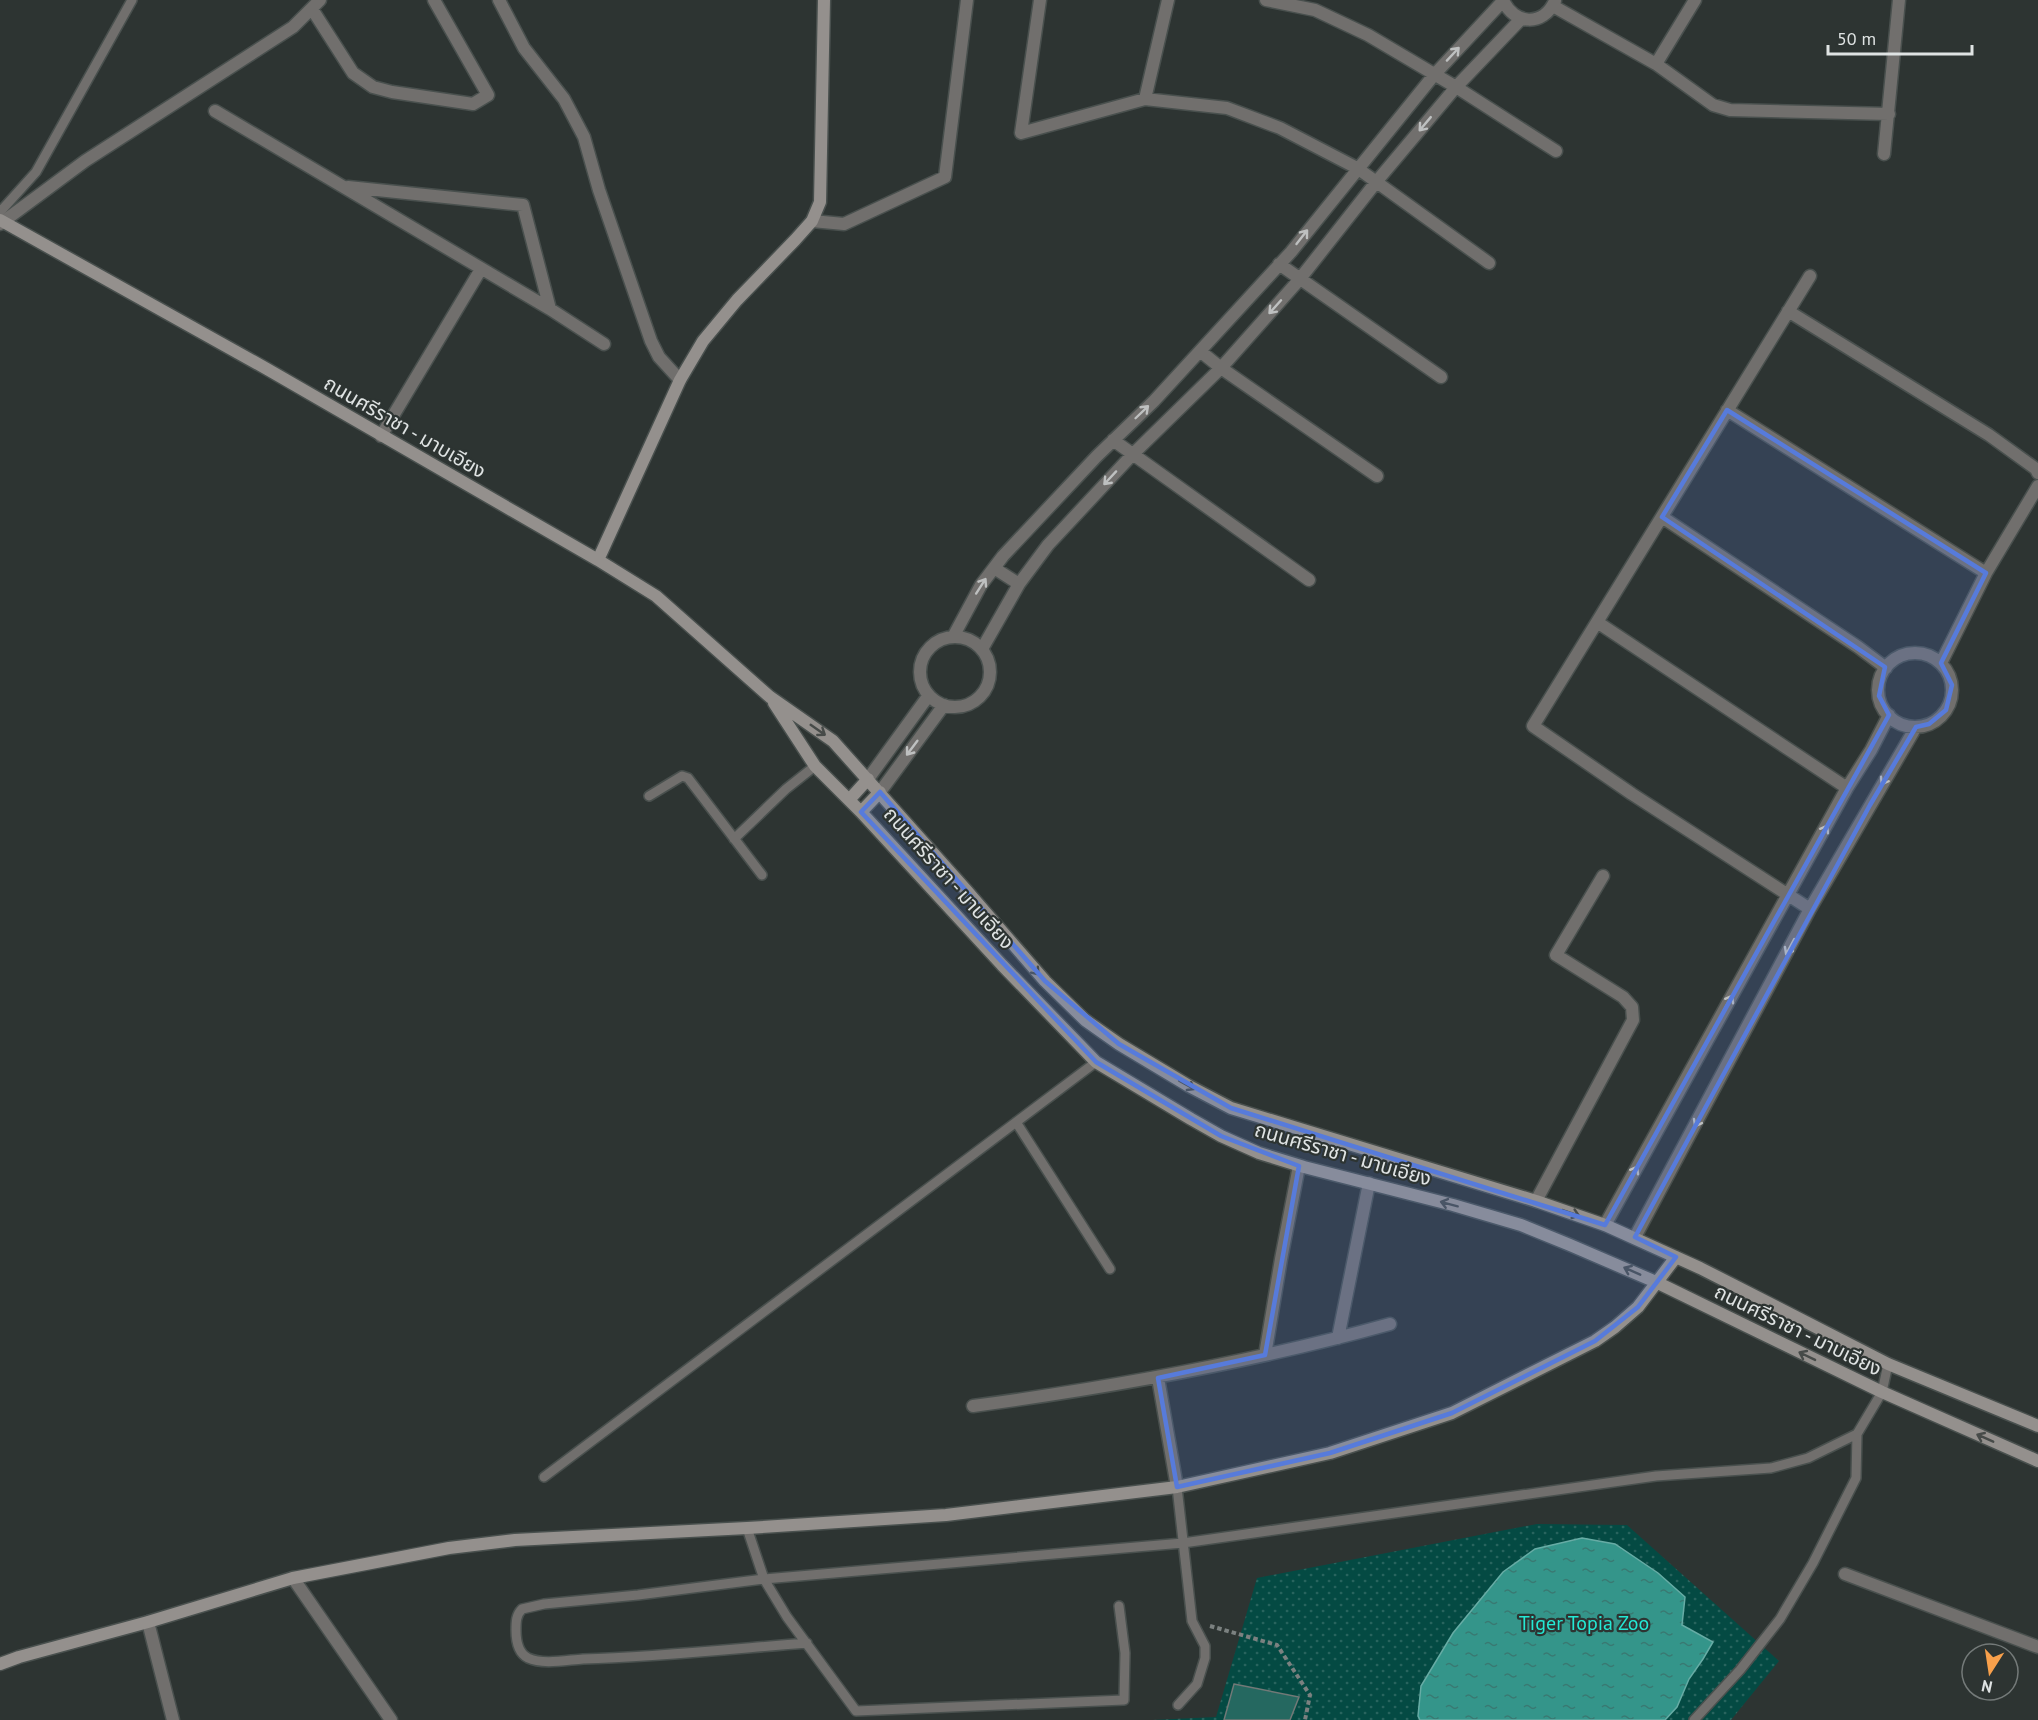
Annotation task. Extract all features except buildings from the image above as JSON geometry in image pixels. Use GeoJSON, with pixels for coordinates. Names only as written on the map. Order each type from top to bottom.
{"type":"FeatureCollection","features":[{"type":"Feature","properties":{"kind":"main road"},"geometry":{"type":"LineString","coordinates":[[598,561],[680,380],[703,341],[737,300],[812,221],[820,202],[824,0]]}},
{"type":"Feature","properties":{"kind":"main road","name":"ถนนศรีราชา - มาบเอียง"},"geometry":{"type":"LineString","coordinates":[[1,220],[267,369],[656,596],[770,697],[833,741],[1044,981],[1085,1020],[1119,1044],[1189,1086],[1232,1108],[1536,1201],[1635,1237],[1888,1364],[2038,1426]]}},
{"type":"Feature","properties":{"kind":"main road","name":"ถนนศรีราชา - มาบเอียง"},"geometry":{"type":"LineString","coordinates":[[770,697],[815,766],[1096,1062],[1245,1148],[1299,1166],[1453,1205],[1521,1225],[1656,1282],[1882,1392],[2038,1461]]}},
{"type":"Feature","properties":{"kind":"main road"},"geometry":{"type":"LineString","coordinates":[[849,800],[868,779]]}},
{"type":"Feature","properties":{"kind":"main road"},"geometry":{"type":"LineString","coordinates":[[861,812],[880,792]]}},
{"type":"Feature","properties":{"kind":"main road"},"geometry":{"type":"LineString","coordinates":[[0,1664],[292,1578],[450,1548],[515,1540],[946,1515],[1177,1487],[1330,1454],[1452,1413],[1595,1341],[1616,1327],[1638,1307],[1676,1257]]}},
{"type":"Feature","properties":{"kind":"street"},"geometry":{"type":"LineString","coordinates":[[1,220],[85,161],[293,27],[315,3],[353,74],[373,87],[473,104],[488,95],[434,0]]}},
{"type":"Feature","properties":{"kind":"street"},"geometry":{"type":"LineString","coordinates":[[498,0],[525,48],[564,99],[584,136],[599,190],[651,341],[659,357],[680,380]]}},
{"type":"Feature","properties":{"kind":"street"},"geometry":{"type":"LineString","coordinates":[[812,221],[844,224],[945,177],[967,0]]}},
{"type":"Feature","properties":{"kind":"street"},"geometry":{"type":"LineString","coordinates":[[1040,0],[1021,132],[1145,99],[1227,108],[1280,128],[1357,168],[1489,263]]}},
{"type":"Feature","properties":{"kind":"street"},"geometry":{"type":"LineString","coordinates":[[1145,99],[1168,0]]}},
{"type":"Feature","properties":{"kind":"street"},"geometry":{"type":"LineString","coordinates":[[1266,0],[1315,10],[1368,35],[1456,87],[1556,151]]}},
{"type":"Feature","properties":{"kind":"street"},"geometry":{"type":"LineString","coordinates":[[953,637],[981,585],[1027,529],[1154,400],[1279,264],[1434,75],[1503,0],[1507,8],[1521,19],[1539,18],[1547,14],[1554,3],[1656,64],[1713,105],[1730,110],[1889,114]]}},
{"type":"Feature","properties":{"kind":"street"},"geometry":{"type":"LineString","coordinates":[[1656,64],[1695,0]]}},
{"type":"Feature","properties":{"kind":"street"},"geometry":{"type":"LineString","coordinates":[[1884,154],[1899,0]]}},
{"type":"Feature","properties":{"kind":"street"},"geometry":{"type":"LineString","coordinates":[[982,649],[1019,584],[1048,545],[1132,454],[1221,368],[1299,280],[1377,181],[1456,87],[1521,19]]}},
{"type":"Feature","properties":{"kind":"street"},"geometry":{"type":"LineString","coordinates":[[215,111],[550,309],[604,344]]}},
{"type":"Feature","properties":{"kind":"street"},"geometry":{"type":"LineString","coordinates":[[342,186],[523,205],[550,309]]}},
{"type":"Feature","properties":{"kind":"street"},"geometry":{"type":"LineString","coordinates":[[1279,264],[1441,377]]}},
{"type":"Feature","properties":{"kind":"street"},"geometry":{"type":"LineString","coordinates":[[381,436],[481,269]]}},
{"type":"Feature","properties":{"kind":"street"},"geometry":{"type":"LineString","coordinates":[[1810,276],[1533,726],[1632,794],[1810,909]]}},
{"type":"Feature","properties":{"kind":"street"},"geometry":{"type":"LineString","coordinates":[[1788,311],[1989,435],[2037,469],[2038,473]]}},
{"type":"Feature","properties":{"kind":"street"},"geometry":{"type":"LineString","coordinates":[[1200,351],[1377,476]]}},
{"type":"Feature","properties":{"kind":"street"},"geometry":{"type":"LineString","coordinates":[[1727,410],[1986,573]]}},
{"type":"Feature","properties":{"kind":"street"},"geometry":{"type":"LineString","coordinates":[[1113,440],[1309,580]]}},
{"type":"Feature","properties":{"kind":"street"},"geometry":{"type":"LineString","coordinates":[[1941,663],[1986,573],[2038,486]]}},
{"type":"Feature","properties":{"kind":"street"},"geometry":{"type":"LineString","coordinates":[[1662,517],[1848,640],[1886,668]]}},
{"type":"Feature","properties":{"kind":"street"},"geometry":{"type":"LineString","coordinates":[[994,568],[1019,584]]}},
{"type":"Feature","properties":{"kind":"street"},"geometry":{"type":"LineString","coordinates":[[1597,622],[1847,788]]}},
{"type":"Feature","properties":{"kind":"street"},"geometry":{"type":"LineString","coordinates":[[953,637],[974,642],[982,649],[990,668],[990,679],[980,697],[961,706],[945,705],[929,695],[922,685],[920,675],[925,653],[942,639],[953,637]]}},
{"type":"Feature","properties":{"kind":"street"},"geometry":{"type":"LineString","coordinates":[[1910,653],[1930,656],[1941,663],[1952,685],[1951,698],[1946,710],[1929,724],[1916,726],[1903,724],[1889,715],[1879,696],[1879,683],[1886,668],[1898,657],[1910,653]]}},
{"type":"Feature","properties":{"kind":"street"},"geometry":{"type":"LineString","coordinates":[[868,779],[929,695]]}},
{"type":"Feature","properties":{"kind":"street"},"geometry":{"type":"LineString","coordinates":[[880,792],[945,705]]}},
{"type":"Feature","properties":{"kind":"street"},"geometry":{"type":"LineString","coordinates":[[1605,1225],[1889,715]]}},
{"type":"Feature","properties":{"kind":"street"},"geometry":{"type":"LineString","coordinates":[[1635,1237],[1810,909],[1916,726]]}},
{"type":"Feature","properties":{"kind":"street"},"geometry":{"type":"LineString","coordinates":[[1536,1201],[1633,1020],[1632,1007],[1623,998],[1556,955],[1603,876]]}},
{"type":"Feature","properties":{"kind":"street"},"geometry":{"type":"LineString","coordinates":[[1265,1355],[1299,1166]]}},
{"type":"Feature","properties":{"kind":"street"},"geometry":{"type":"LineString","coordinates":[[1338,1338],[1369,1183]]}},
{"type":"Feature","properties":{"kind":"street"},"geometry":{"type":"LineString","coordinates":[[973,1406],[1158,1378],[1265,1355],[1390,1324]]}},
{"type":"Feature","properties":{"kind":"street"},"geometry":{"type":"LineString","coordinates":[[1158,1378],[1177,1487]]}},
{"type":"Feature","properties":{"kind":"street"},"geometry":{"type":"LineString","coordinates":[[1845,1574],[2038,1647]]}},
{"type":"Feature","properties":{"kind":"street"},"geometry":{"type":"LineString","coordinates":[[292,1578],[391,1720]]}},
{"type":"Feature","properties":{"kind":"street"},"geometry":{"type":"LineString","coordinates":[[148,1622],[172,1720]]}},
{"type":"Feature","properties":{"kind":"lane"},"geometry":{"type":"LineString","coordinates":[[1,220],[36,172],[132,0]]}},
{"type":"Feature","properties":{"kind":"lane"},"geometry":{"type":"LineString","coordinates":[[734,839],[786,789],[815,766]]}},
{"type":"Feature","properties":{"kind":"lane"},"geometry":{"type":"LineString","coordinates":[[649,796],[685,776],[762,875]]}},
{"type":"Feature","properties":{"kind":"lane"},"geometry":{"type":"LineString","coordinates":[[544,1477],[1096,1062]]}},
{"type":"Feature","properties":{"kind":"lane"},"geometry":{"type":"LineString","coordinates":[[1016,1122],[1110,1269]]}},
{"type":"Feature","properties":{"kind":"lane"},"geometry":{"type":"LineString","coordinates":[[1694,1720],[1740,1670],[1780,1619],[1814,1563],[1856,1478],[1857,1434],[1882,1392],[1888,1364]]}},
{"type":"Feature","properties":{"kind":"lane"},"geometry":{"type":"LineString","coordinates":[[807,1643],[613,1659],[543,1661],[526,1657],[517,1645],[516,1626],[517,1616],[522,1609],[529,1606],[764,1579],[1183,1543],[1656,1476],[1771,1468],[1808,1458],[1857,1434]]}},
{"type":"Feature","properties":{"kind":"lane"},"geometry":{"type":"LineString","coordinates":[[1177,1487],[1192,1621],[1205,1646],[1203,1670],[1197,1684],[1178,1706]]}},
{"type":"Feature","properties":{"kind":"lane"},"geometry":{"type":"LineString","coordinates":[[747,1528],[764,1579],[787,1617],[857,1716],[1124,1700],[1125,1653],[1119,1606]]}},
{"type":"Feature","properties":{"kind":"path"},"geometry":{"type":"LineString","coordinates":[[1192,1621],[1277,1645],[1310,1695],[1305,1720]]}},
{"type":"Feature","properties":{"kind":"highlighted area"},"geometry":{"type":"Polygon","coordinates":[[[1727,410],[1986,573],[1941,663],[1952,685],[1946,710],[1929,724],[1916,727],[1870,805],[1635,1237],[1676,1257],[1638,1307],[1595,1341],[1452,1413],[1330,1453],[1177,1487],[1158,1378],[1265,1355],[1299,1166],[1221,1136],[1096,1062],[861,812],[880,792],[1045,981],[1119,1044],[1231,1108],[1605,1225],[1889,715],[1879,696],[1885,667],[1662,517],[1727,410]]]}},
{"type":"Feature","properties":{"kind":"green space","name":"Tiger Topia Zoo"},"geometry":{"type":"Polygon","coordinates":[[[1537,1524],[1627,1525],[1779,1661],[1731,1720],[1152,1720],[1216,1717],[1257,1578],[1537,1524]]]}},
{"type":"Feature","properties":{"kind":"water"},"geometry":{"type":"Polygon","coordinates":[[[1582,1538],[1615,1544],[1658,1573],[1685,1597],[1682,1625],[1713,1642],[1689,1679],[1677,1707],[1665,1720],[1420,1720],[1418,1716],[1421,1686],[1453,1633],[1503,1572],[1535,1549],[1582,1538]]]}}]}
